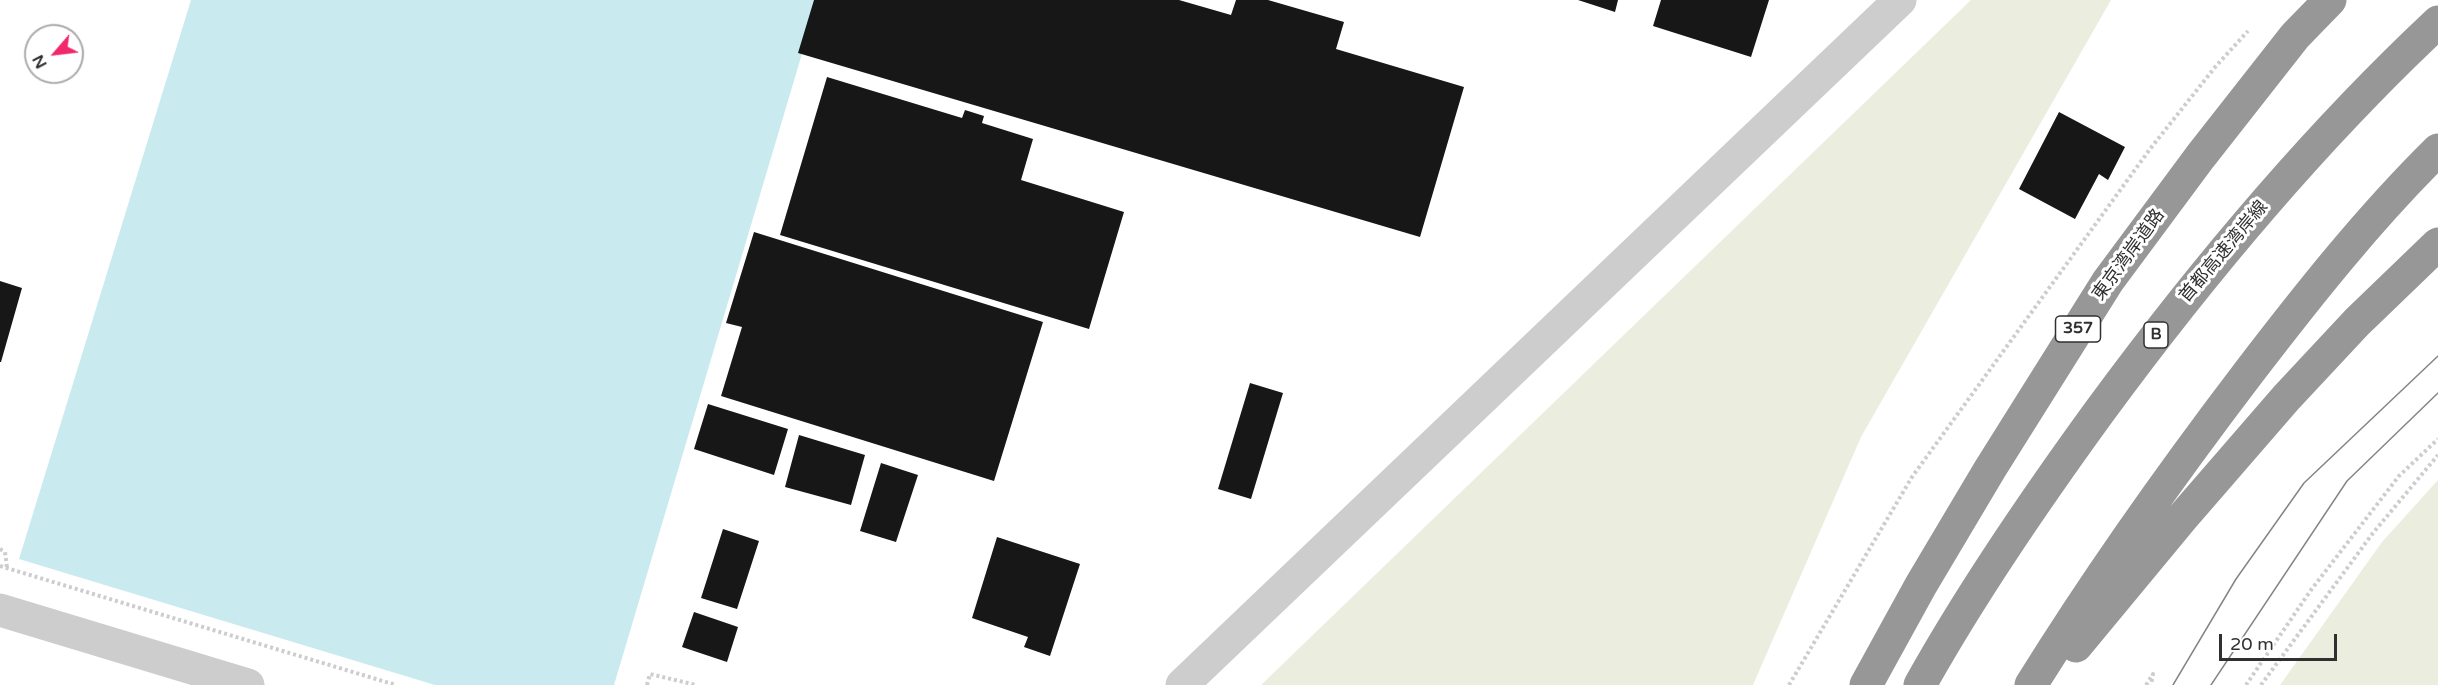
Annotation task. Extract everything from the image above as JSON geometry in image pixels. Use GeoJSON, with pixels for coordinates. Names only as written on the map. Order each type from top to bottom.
{"type":"FeatureCollection","features":[{"type":"Feature","properties":{"kind":"highway","name":"東京湾岸道路"},"geometry":{"type":"LineString","coordinates":[[1866,685],[1990,469],[2108,281],[2200,157],[2288,45],[2330,0]]}},
{"type":"Feature","properties":{"kind":"highway","name":"首都高速湾岸線"},"geometry":{"type":"LineString","coordinates":[[1920,685],[2036,498],[2148,345],[2250,218],[2394,63],[2438,22]]}},
{"type":"Feature","properties":{"kind":"highway"},"geometry":{"type":"LineString","coordinates":[[2031,685],[2088,594],[2207,427],[2308,296],[2438,150]]}},
{"type":"Feature","properties":{"kind":"highway"},"geometry":{"type":"LineString","coordinates":[[2047,685],[2109,605],[2286,398],[2357,322],[2438,244]]}},
{"type":"Feature","properties":{"kind":"street"},"geometry":{"type":"LineString","coordinates":[[1182,685],[1900,0]]}},
{"type":"Feature","properties":{"kind":"street"},"geometry":{"type":"LineString","coordinates":[[0,610],[248,685]]}},
{"type":"Feature","properties":{"kind":"path"},"geometry":{"type":"LineString","coordinates":[[1789,685],[1912,477],[2150,149],[2216,66],[2254,25]]}},
{"type":"Feature","properties":{"kind":"path"},"geometry":{"type":"LineString","coordinates":[[2246,685],[2311,590],[2399,476],[2438,439]]}},
{"type":"Feature","properties":{"kind":"path"},"geometry":{"type":"LineString","coordinates":[[2261,685],[2373,533],[2438,455]]}},
{"type":"Feature","properties":{"kind":"path"},"geometry":{"type":"LineString","coordinates":[[0,549],[5,552],[7,568]]}},
{"type":"Feature","properties":{"kind":"path"},"geometry":{"type":"LineString","coordinates":[[0,566],[396,685]]}},
{"type":"Feature","properties":{"kind":"path"},"geometry":{"type":"LineString","coordinates":[[646,685],[650,674],[696,685]]}},
{"type":"Feature","properties":{"kind":"path"},"geometry":{"type":"LineString","coordinates":[[2146,685],[2153,674],[2151,685]]}},
{"type":"Feature","properties":{"kind":"green space"},"geometry":{"type":"Polygon","coordinates":[[[1971,0],[2111,0],[1861,437],[1753,685],[1261,685],[1971,0]]]}},
{"type":"Feature","properties":{"kind":"green space"},"geometry":{"type":"Polygon","coordinates":[[[2438,480],[2438,685],[2280,685],[2382,542],[2438,480]]]}},
{"type":"Feature","properties":{"kind":"water"},"geometry":{"type":"Polygon","coordinates":[[[191,0],[818,0],[614,685],[435,685],[19,559],[191,0]]]}},
{"type":"Feature","properties":{"kind":"building"},"geometry":{"type":"Polygon","coordinates":[[[814,0],[1179,0],[1231,15],[1236,0],[1268,0],[1344,22],[1336,49],[1464,87],[1420,237],[798,53],[814,0]]]}},
{"type":"Feature","properties":{"kind":"building"},"geometry":{"type":"Polygon","coordinates":[[[1578,0],[1618,0],[1615,12],[1578,0]]]}},
{"type":"Feature","properties":{"kind":"building"},"geometry":{"type":"Polygon","coordinates":[[[1661,0],[1769,0],[1751,57],[1653,26],[1661,0]]]}},
{"type":"Feature","properties":{"kind":"building"},"geometry":{"type":"Polygon","coordinates":[[[827,77],[962,118],[965,110],[984,116],[982,123],[1033,139],[1021,180],[1124,212],[1089,329],[780,235],[827,77]]]}},
{"type":"Feature","properties":{"kind":"building"},"geometry":{"type":"Polygon","coordinates":[[[2059,112],[2125,147],[2108,180],[2099,174],[2075,219],[2019,189],[2059,112]]]}},
{"type":"Feature","properties":{"kind":"building"},"geometry":{"type":"Polygon","coordinates":[[[754,232],[1043,322],[994,481],[721,396],[742,327],[726,323],[754,232]]]}},
{"type":"Feature","properties":{"kind":"building"},"geometry":{"type":"Polygon","coordinates":[[[0,281],[22,288],[1,362],[0,362],[0,281]]]}},
{"type":"Feature","properties":{"kind":"building"},"geometry":{"type":"Polygon","coordinates":[[[1250,383],[1283,393],[1251,499],[1218,489],[1250,383]]]}},
{"type":"Feature","properties":{"kind":"building"},"geometry":{"type":"Polygon","coordinates":[[[708,404],[788,429],[774,475],[694,449],[708,404]]]}},
{"type":"Feature","properties":{"kind":"building"},"geometry":{"type":"Polygon","coordinates":[[[799,435],[865,455],[851,505],[785,487],[799,435]]]}},
{"type":"Feature","properties":{"kind":"building"},"geometry":{"type":"Polygon","coordinates":[[[881,463],[918,475],[896,542],[860,531],[881,463]]]}},
{"type":"Feature","properties":{"kind":"building"},"geometry":{"type":"Polygon","coordinates":[[[723,529],[759,541],[737,609],[701,598],[723,529]]]}},
{"type":"Feature","properties":{"kind":"building"},"geometry":{"type":"Polygon","coordinates":[[[997,537],[1080,564],[1050,656],[1024,647],[1028,637],[972,618],[997,537]]]}},
{"type":"Feature","properties":{"kind":"building"},"geometry":{"type":"Polygon","coordinates":[[[694,612],[738,627],[727,662],[682,647],[694,612]]]}},
{"type":"Feature","properties":{"kind":"tram line"},"geometry":{"type":"LineString","coordinates":[[2173,685],[2236,579],[2304,483],[2438,356]]}},
{"type":"Feature","properties":{"kind":"tram line"},"geometry":{"type":"LineString","coordinates":[[2211,685],[2347,481],[2438,393]]}}]}
